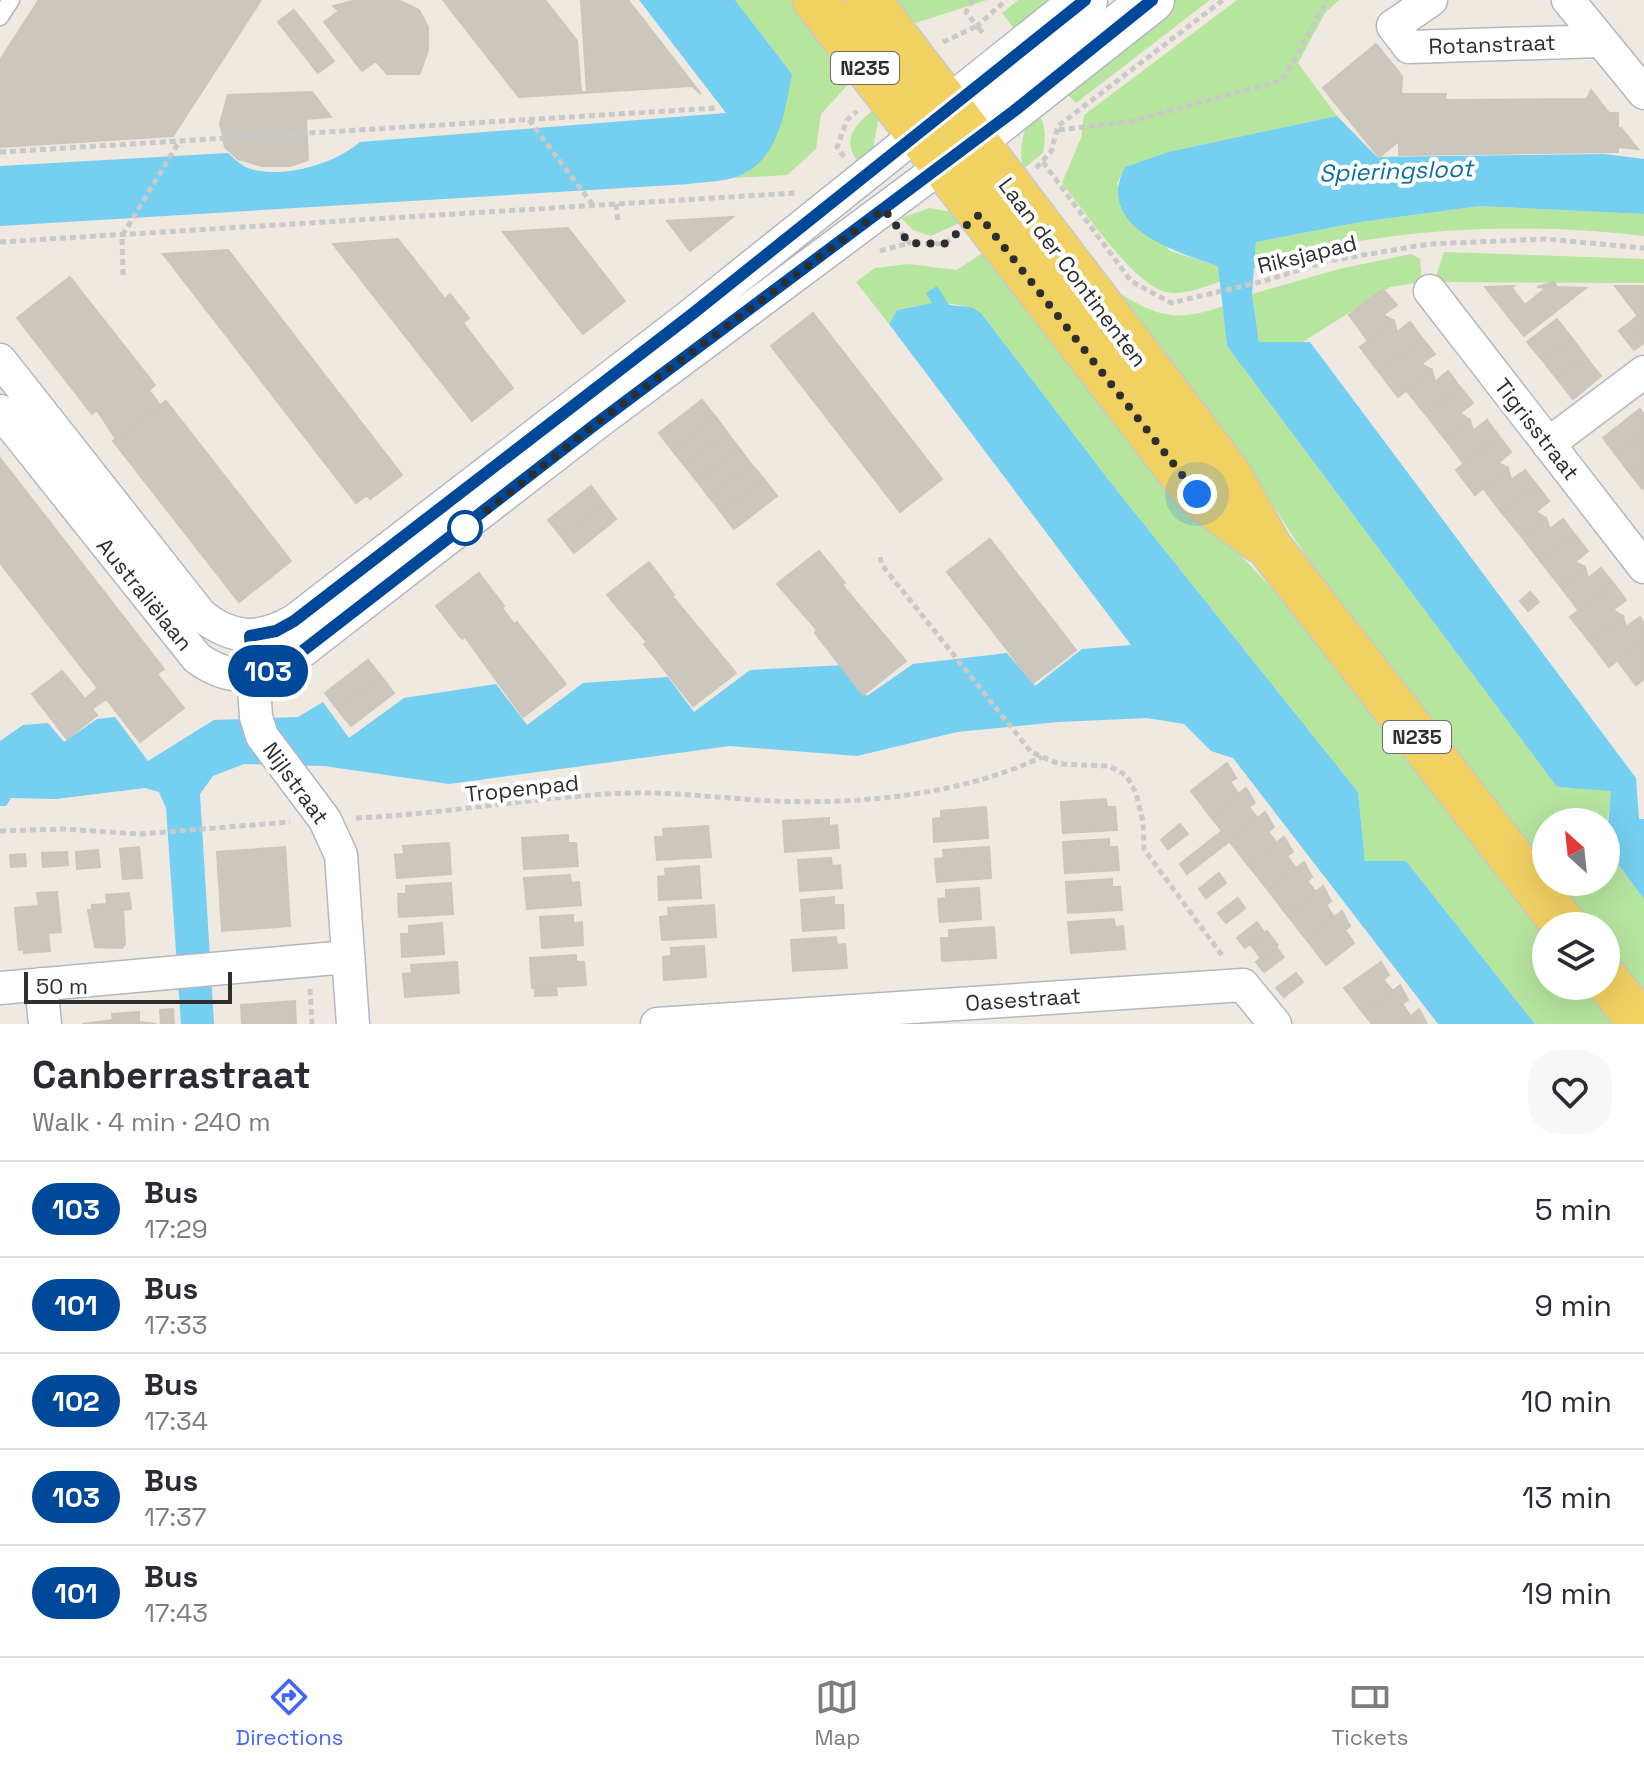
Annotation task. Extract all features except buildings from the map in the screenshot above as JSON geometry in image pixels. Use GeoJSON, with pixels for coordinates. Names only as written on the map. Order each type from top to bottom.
{"type":"FeatureCollection","features":[{"type":"Feature","properties":{"kind":"main road","name":"Laan der Continenten"},"geometry":{"type":"LineString","coordinates":[[815,0],[882,90],[945,137],[1228,473],[1270,548],[1554,912]]}},
{"type":"Feature","properties":{"kind":"main road","name":"Laan der Continenten"},"geometry":{"type":"LineString","coordinates":[[868,0],[916,62],[979,215],[1197,494],[1270,548]]}},
{"type":"Feature","properties":{"kind":"main road"},"geometry":{"type":"LineString","coordinates":[[945,137],[1008,62],[1085,0]]}},
{"type":"Feature","properties":{"kind":"main road"},"geometry":{"type":"LineString","coordinates":[[945,137],[1152,0]]}},
{"type":"Feature","properties":{"kind":"main road"},"geometry":{"type":"LineString","coordinates":[[1620,997],[1641,1024]]}},
{"type":"Feature","properties":{"kind":"street","name":"Rotanstraat"},"geometry":{"type":"LineString","coordinates":[[1431,0],[1393,26],[1409,47],[1600,41]]}},
{"type":"Feature","properties":{"kind":"street","name":"Rotanstraat"},"geometry":{"type":"LineString","coordinates":[[1575,3],[1600,41],[1644,93]]}},
{"type":"Feature","properties":{"kind":"street"},"geometry":{"type":"LineString","coordinates":[[701,327],[884,209],[945,137]]}},
{"type":"Feature","properties":{"kind":"street"},"geometry":{"type":"LineString","coordinates":[[253,677],[296,656],[365,584],[468,486],[588,412],[945,137]]}},
{"type":"Feature","properties":{"kind":"street","name":"Tigrisstraat"},"geometry":{"type":"LineString","coordinates":[[1430,291],[1644,567]]}},
{"type":"Feature","properties":{"kind":"street","name":"Australiëlaan"},"geometry":{"type":"LineString","coordinates":[[0,360],[201,615],[231,634],[250,636]]}},
{"type":"Feature","properties":{"kind":"street"},"geometry":{"type":"LineString","coordinates":[[1548,444],[1644,372]]}},
{"type":"Feature","properties":{"kind":"street","name":"Australiëlaan"},"geometry":{"type":"LineString","coordinates":[[0,411],[197,658],[227,675],[253,677]]}},
{"type":"Feature","properties":{"kind":"street"},"geometry":{"type":"LineString","coordinates":[[250,636],[276,631],[365,584],[487,512],[588,412]]}},
{"type":"Feature","properties":{"kind":"street"},"geometry":{"type":"LineString","coordinates":[[468,486],[487,512]]}},
{"type":"Feature","properties":{"kind":"street","name":"Nijlstraat"},"geometry":{"type":"LineString","coordinates":[[250,636],[256,717],[262,736],[325,820],[341,855],[353,1024]]}},
{"type":"Feature","properties":{"kind":"street"},"geometry":{"type":"LineString","coordinates":[[0,988],[347,957]]}},
{"type":"Feature","properties":{"kind":"street"},"geometry":{"type":"LineString","coordinates":[[41,984],[45,1024]]}},
{"type":"Feature","properties":{"kind":"street"},"geometry":{"type":"LineString","coordinates":[[1243,985],[1275,1024]]}},
{"type":"Feature","properties":{"kind":"street","name":"Oasestraat"},"geometry":{"type":"LineString","coordinates":[[657,1024],[894,1016],[1243,985]]}},
{"type":"Feature","properties":{"kind":"lane"},"geometry":{"type":"LineString","coordinates":[[0,17],[11,0]]}},
{"type":"Feature","properties":{"kind":"path"},"geometry":{"type":"LineString","coordinates":[[972,0],[966,12],[1008,62]]}},
{"type":"Feature","properties":{"kind":"path"},"geometry":{"type":"LineString","coordinates":[[916,62],[952,35],[977,26],[1006,0]]}},
{"type":"Feature","properties":{"kind":"path"},"geometry":{"type":"LineString","coordinates":[[1223,0],[1069,117],[1058,126],[1059,130],[1132,121],[1283,80],[1327,0]]}},
{"type":"Feature","properties":{"kind":"path"},"geometry":{"type":"LineString","coordinates":[[832,166],[844,157],[837,147],[847,120],[882,90]]}},
{"type":"Feature","properties":{"kind":"path"},"geometry":{"type":"LineString","coordinates":[[0,152],[716,108]]}},
{"type":"Feature","properties":{"kind":"path"},"geometry":{"type":"LineString","coordinates":[[529,120],[593,205]]}},
{"type":"Feature","properties":{"kind":"path","name":"Riksjapad"},"geometry":{"type":"LineString","coordinates":[[1059,130],[1051,152],[1043,162],[1131,281],[1171,303],[1264,281],[1328,261],[1429,244],[1546,239],[1644,248]]}},
{"type":"Feature","properties":{"kind":"path"},"geometry":{"type":"LineString","coordinates":[[123,275],[122,236],[179,141]]}},
{"type":"Feature","properties":{"kind":"path"},"geometry":{"type":"LineString","coordinates":[[0,242],[797,193]]}},
{"type":"Feature","properties":{"kind":"path"},"geometry":{"type":"LineString","coordinates":[[616,204],[618,222]]}},
{"type":"Feature","properties":{"kind":"path"},"geometry":{"type":"LineString","coordinates":[[884,209],[909,243],[944,244],[979,215]]}},
{"type":"Feature","properties":{"kind":"path"},"geometry":{"type":"LineString","coordinates":[[880,557],[882,565],[1031,752],[1059,764],[1109,766],[1126,775],[1136,793],[1143,822],[1144,849],[1243,985]]}},
{"type":"Feature","properties":{"kind":"path","name":"Tropenpad"},"geometry":{"type":"LineString","coordinates":[[0,831],[161,832],[412,816],[620,794],[848,800],[972,782],[1016,769],[1042,757]]}},
{"type":"Feature","properties":{"kind":"green space"},"geometry":{"type":"Polygon","coordinates":[[[735,0],[797,0],[856,76],[821,114],[816,149],[787,175],[735,178],[759,161],[792,74],[735,0]]]}},
{"type":"Feature","properties":{"kind":"green space"},"geometry":{"type":"Polygon","coordinates":[[[878,0],[987,0],[900,28],[878,0]]]}},
{"type":"Feature","properties":{"kind":"green space"},"geometry":{"type":"Polygon","coordinates":[[[1018,0],[1051,0],[1014,29],[1002,13],[1018,0]]]}},
{"type":"Feature","properties":{"kind":"green space"},"geometry":{"type":"Polygon","coordinates":[[[1174,0],[1210,0],[1076,103],[1063,90],[1174,0]]]}},
{"type":"Feature","properties":{"kind":"green space"},"geometry":{"type":"Polygon","coordinates":[[[1237,0],[1339,0],[1325,13],[1298,63],[1337,116],[1168,152],[1125,167],[1117,184],[1170,251],[1218,266],[1221,281],[1187,292],[1166,292],[1153,286],[1124,261],[1062,183],[1081,138],[1084,115],[1237,0]]]}},
{"type":"Feature","properties":{"kind":"green space"},"geometry":{"type":"Polygon","coordinates":[[[877,107],[880,111],[872,153],[862,167],[851,149],[850,141],[856,127],[877,107]]]}},
{"type":"Feature","properties":{"kind":"green space"},"geometry":{"type":"Polygon","coordinates":[[[1035,108],[1044,129],[1043,153],[1023,169],[1023,137],[1035,108]]]}},
{"type":"Feature","properties":{"kind":"green space"},"geometry":{"type":"Polygon","coordinates":[[[1480,206],[1644,214],[1644,236],[1529,229],[1413,234],[1337,245],[1254,268],[1256,242],[1361,222],[1480,206]]]}},
{"type":"Feature","properties":{"kind":"green space"},"geometry":{"type":"Polygon","coordinates":[[[930,208],[961,214],[966,220],[931,236],[913,230],[901,218],[930,208]]]}},
{"type":"Feature","properties":{"kind":"green space"},"geometry":{"type":"Polygon","coordinates":[[[991,247],[1184,496],[1312,630],[1534,912],[1532,1000],[1604,1000],[1622,1024],[1535,1024],[1406,861],[1365,861],[1358,792],[1111,483],[981,313],[961,305],[929,304],[897,310],[889,324],[856,282],[875,268],[909,264],[957,270],[991,247]]]}},
{"type":"Feature","properties":{"kind":"green space"},"geometry":{"type":"Polygon","coordinates":[[[1444,252],[1644,259],[1644,283],[1434,282],[1444,252]]]}},
{"type":"Feature","properties":{"kind":"green space"},"geometry":{"type":"Polygon","coordinates":[[[1411,254],[1420,259],[1422,282],[1390,287],[1301,343],[1259,342],[1252,294],[1339,269],[1411,254]]]}},
{"type":"Feature","properties":{"kind":"green space"},"geometry":{"type":"Polygon","coordinates":[[[1095,278],[1156,312],[1185,315],[1223,306],[1227,346],[1557,787],[1612,790],[1609,808],[1532,808],[1532,858],[1332,597],[1269,499],[1095,278]]]}},
{"type":"Feature","properties":{"kind":"green space"},"geometry":{"type":"Polygon","coordinates":[[[1620,867],[1644,899],[1644,1003],[1620,972],[1620,912],[1574,912],[1562,896],[1620,896],[1620,867]]]}},
{"type":"Feature","properties":{"kind":"water"},"geometry":{"type":"Polygon","coordinates":[[[639,0],[735,0],[792,74],[777,136],[770,149],[748,171],[733,178],[689,184],[0,226],[0,166],[228,153],[248,168],[291,171],[337,157],[360,142],[726,113],[639,0]]]}},
{"type":"Feature","properties":{"kind":"water","name":"Spieringsloot"},"geometry":{"type":"Polygon","coordinates":[[[1337,116],[1377,157],[1604,154],[1644,159],[1644,214],[1480,206],[1361,222],[1256,242],[1252,294],[1259,342],[1310,342],[1636,778],[1639,819],[1644,819],[1644,899],[1620,867],[1620,808],[1610,808],[1611,791],[1557,787],[1227,346],[1218,266],[1162,244],[1129,221],[1120,206],[1118,188],[1125,167],[1168,152],[1337,116]]]}},
{"type":"Feature","properties":{"kind":"water"},"geometry":{"type":"Polygon","coordinates":[[[937,286],[949,305],[971,307],[981,313],[1111,483],[1358,792],[1365,861],[1406,861],[1535,1024],[1438,1024],[1233,758],[1211,751],[1184,724],[1147,718],[1058,722],[957,732],[857,756],[730,746],[449,784],[324,766],[244,764],[213,776],[200,794],[214,1024],[181,1024],[166,808],[159,792],[145,788],[56,799],[11,798],[6,806],[0,806],[0,741],[23,725],[48,723],[64,742],[97,719],[115,717],[148,761],[214,720],[298,717],[323,702],[349,738],[404,698],[496,684],[527,725],[583,683],[668,677],[694,712],[750,670],[844,665],[867,696],[913,664],[1007,653],[1035,686],[1082,649],[1131,645],[889,324],[897,310],[932,303],[926,293],[937,286]]]}},
{"type":"Feature","properties":{"kind":"bus line","name":"103"},"geometry":{"type":"LineString","coordinates":[[1085,0],[691,315],[294,621],[276,631],[250,636],[253,677],[296,656],[487,512],[597,423],[1014,111],[1152,0]]}},
{"type":"Feature","properties":{"kind":"route"},"geometry":{"type":"LineString","coordinates":[[465,528],[597,423],[884,209],[909,243],[944,244],[979,215],[1197,494]]}}]}
